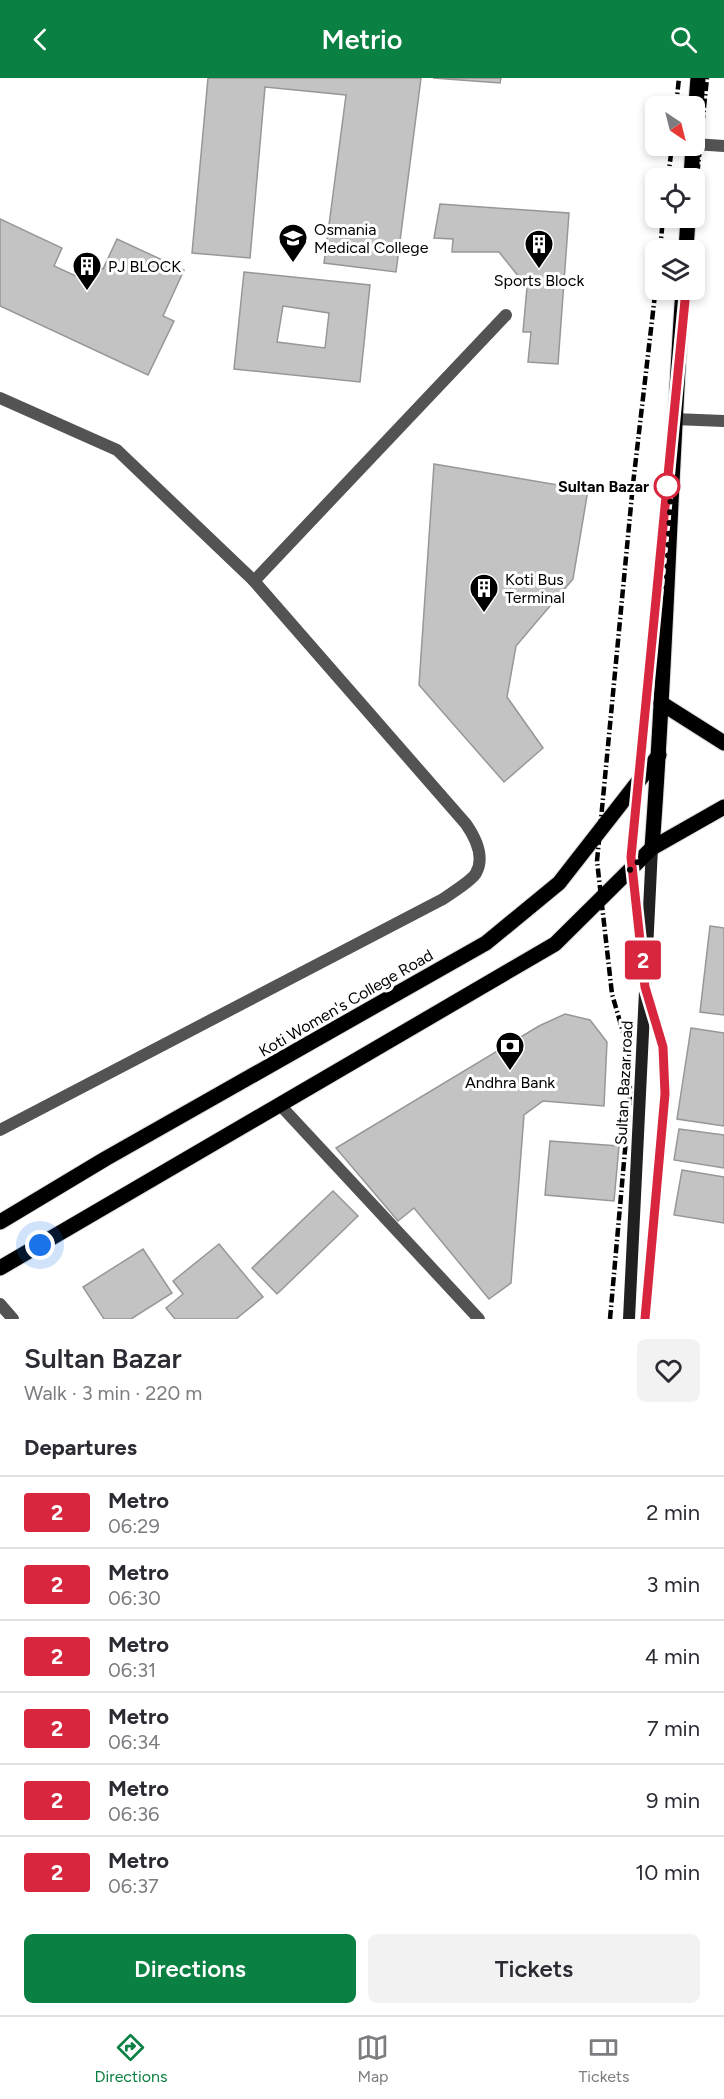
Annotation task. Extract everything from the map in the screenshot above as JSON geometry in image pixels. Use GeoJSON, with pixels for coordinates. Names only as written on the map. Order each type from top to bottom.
{"type":"FeatureCollection","features":[{"type":"Feature","properties":{"kind":"main road"},"geometry":{"type":"LineString","coordinates":[[697,96],[698,78]]}},
{"type":"Feature","properties":{"kind":"main road"},"geometry":{"type":"LineString","coordinates":[[652,848],[659,755],[674,419],[682,300]]}},
{"type":"Feature","properties":{"kind":"main road"},"geometry":{"type":"LineString","coordinates":[[661,703],[724,743]]}},
{"type":"Feature","properties":{"kind":"main road","name":"Koti Women's College Road"},"geometry":{"type":"LineString","coordinates":[[0,1222],[486,943],[559,882],[659,755]]}},
{"type":"Feature","properties":{"kind":"main road"},"geometry":{"type":"LineString","coordinates":[[0,1268],[555,944],[652,848],[724,807]]}},
{"type":"Feature","properties":{"kind":"main road","name":"Sultan Bazar road"},"geometry":{"type":"LineString","coordinates":[[628,1319],[652,848]]}},
{"type":"Feature","properties":{"kind":"street"},"geometry":{"type":"LineString","coordinates":[[705,145],[724,146]]}},
{"type":"Feature","properties":{"kind":"street"},"geometry":{"type":"LineString","coordinates":[[254,581],[507,315]]}},
{"type":"Feature","properties":{"kind":"street"},"geometry":{"type":"LineString","coordinates":[[0,398],[117,450],[254,581],[466,824],[476,839],[479,859],[476,873],[443,899],[0,1130]]}},
{"type":"Feature","properties":{"kind":"street"},"geometry":{"type":"LineString","coordinates":[[674,419],[724,420]]}},
{"type":"Feature","properties":{"kind":"street"},"geometry":{"type":"LineString","coordinates":[[280,1105],[479,1319]]}},
{"type":"Feature","properties":{"kind":"street"},"geometry":{"type":"LineString","coordinates":[[0,1304],[13,1319]]}},
{"type":"Feature","properties":{"kind":"building"},"geometry":{"type":"Polygon","coordinates":[[[208,78],[421,78],[396,272],[324,263],[346,95],[265,87],[250,258],[192,253],[208,78]]]}},
{"type":"Feature","properties":{"kind":"building"},"geometry":{"type":"Polygon","coordinates":[[[433,78],[501,78],[500,83],[433,78]]]}},
{"type":"Feature","properties":{"kind":"building","name":"Sports Block"},"geometry":{"type":"Polygon","coordinates":[[[440,204],[569,213],[558,364],[528,362],[531,332],[523,332],[527,287],[499,252],[452,252],[453,239],[434,238],[440,204]]]}},
{"type":"Feature","properties":{"kind":"building","name":"PJ BLOCK"},"geometry":{"type":"Polygon","coordinates":[[[0,219],[62,248],[54,266],[78,277],[85,261],[103,269],[117,239],[184,270],[163,316],[174,321],[148,375],[0,306],[0,219]]]}},
{"type":"Feature","properties":{"kind":"building"},"geometry":{"type":"Polygon","coordinates":[[[244,272],[370,285],[360,382],[234,369],[244,272]],[[283,306],[277,342],[325,348],[329,313],[283,306]]]}},
{"type":"Feature","properties":{"kind":"building","name":"Koti Bus Terminal"},"geometry":{"type":"Polygon","coordinates":[[[434,464],[588,490],[573,579],[516,646],[507,697],[543,748],[504,782],[419,685],[434,464]]]}},
{"type":"Feature","properties":{"kind":"building"},"geometry":{"type":"Polygon","coordinates":[[[710,926],[724,928],[724,1015],[700,1012],[710,926]]]}},
{"type":"Feature","properties":{"kind":"building"},"geometry":{"type":"Polygon","coordinates":[[[565,1014],[590,1020],[607,1042],[604,1106],[543,1101],[524,1115],[511,1283],[489,1299],[414,1208],[398,1221],[336,1148],[539,1026],[565,1014]]]}},
{"type":"Feature","properties":{"kind":"building"},"geometry":{"type":"Polygon","coordinates":[[[691,1028],[724,1033],[724,1126],[677,1119],[691,1028]]]}},
{"type":"Feature","properties":{"kind":"building"},"geometry":{"type":"Polygon","coordinates":[[[679,1129],[724,1135],[724,1168],[674,1160],[679,1129]]]}},
{"type":"Feature","properties":{"kind":"building"},"geometry":{"type":"Polygon","coordinates":[[[550,1141],[619,1146],[614,1201],[545,1195],[550,1141]]]}},
{"type":"Feature","properties":{"kind":"building"},"geometry":{"type":"Polygon","coordinates":[[[682,1170],[724,1177],[724,1223],[674,1215],[682,1170]]]}},
{"type":"Feature","properties":{"kind":"building"},"geometry":{"type":"Polygon","coordinates":[[[333,1191],[358,1216],[277,1294],[252,1268],[333,1191]]]}},
{"type":"Feature","properties":{"kind":"building"},"geometry":{"type":"Polygon","coordinates":[[[219,1244],[263,1297],[236,1319],[175,1319],[166,1308],[183,1294],[173,1281],[219,1244]]]}},
{"type":"Feature","properties":{"kind":"building"},"geometry":{"type":"Polygon","coordinates":[[[143,1249],[172,1293],[131,1319],[104,1319],[83,1287],[143,1249]]]}},
{"type":"Feature","properties":{"kind":"railway"},"geometry":{"type":"LineString","coordinates":[[677,96],[679,78]]}},
{"type":"Feature","properties":{"kind":"railway"},"geometry":{"type":"LineString","coordinates":[[698,168],[707,78]]}},
{"type":"Feature","properties":{"kind":"railway"},"geometry":{"type":"LineString","coordinates":[[669,168],[671,156]]}},
{"type":"Feature","properties":{"kind":"railway"},"geometry":{"type":"LineString","coordinates":[[661,240],[662,228]]}},
{"type":"Feature","properties":{"kind":"railway"},"geometry":{"type":"LineString","coordinates":[[691,240],[692,228]]}},
{"type":"Feature","properties":{"kind":"railway"},"geometry":{"type":"LineString","coordinates":[[610,1319],[630,1094],[629,1053],[612,994],[597,861],[633,484],[654,300]]}},
{"type":"Feature","properties":{"kind":"railway"},"geometry":{"type":"LineString","coordinates":[[645,1319],[665,1094],[663,1047],[645,987],[631,857],[685,300]]}},
{"type":"Feature","properties":{"kind":"metro line","name":"2"},"geometry":{"type":"LineString","coordinates":[[645,1319],[665,1094],[663,1047],[645,987],[631,857],[685,300]]}},
{"type":"Feature","properties":{"kind":"place","name":"Osmania Medical College"},"geometry":{"type":"Point","coordinates":[293,264]}},
{"type":"Feature","properties":{"kind":"place","name":"Sports Block"},"geometry":{"type":"Point","coordinates":[539,270]}},
{"type":"Feature","properties":{"kind":"place","name":"PJ BLOCK"},"geometry":{"type":"Point","coordinates":[87,292]}},
{"type":"Feature","properties":{"kind":"place","name":"Sultan Bazar"},"geometry":{"type":"Point","coordinates":[667,486]}},
{"type":"Feature","properties":{"kind":"place","name":"Koti Bus Terminal"},"geometry":{"type":"Point","coordinates":[484,614]}},
{"type":"Feature","properties":{"kind":"place","name":"Andhra Bank"},"geometry":{"type":"Point","coordinates":[510,1072]}},
{"type":"Feature","properties":{"kind":"route"},"geometry":{"type":"LineString","coordinates":[[40,1245],[555,944],[652,848],[659,755],[671,490],[667,486]]}}]}
